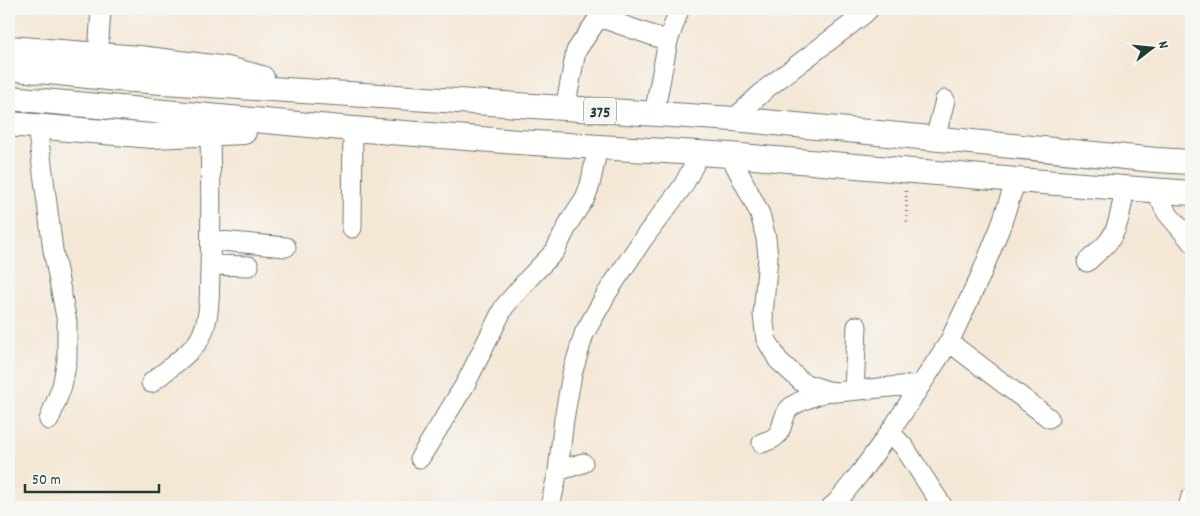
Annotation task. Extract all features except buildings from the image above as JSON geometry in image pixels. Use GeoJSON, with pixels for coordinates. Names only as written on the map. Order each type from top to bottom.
{"type":"FeatureCollection","features":[{"type":"Feature","properties":{"kind":"main road","name":"375"},"geometry":{"type":"LineString","coordinates":[[9,48],[140,58],[228,69],[314,92]]}},
{"type":"Feature","properties":{"kind":"main road","name":"375"},"geometry":{"type":"LineString","coordinates":[[9,68],[118,79],[734,119],[1191,162]]}},
{"type":"Feature","properties":{"kind":"main road","name":"375"},"geometry":{"type":"LineString","coordinates":[[9,98],[290,124],[518,142],[730,155],[1191,193]]}},
{"type":"Feature","properties":{"kind":"main road"},"geometry":{"type":"LineString","coordinates":[[518,106],[518,142]]}},
{"type":"Feature","properties":{"kind":"main road","name":"375"},"geometry":{"type":"LineString","coordinates":[[9,124],[152,136],[249,132],[290,124]]}},
{"type":"Feature","properties":{"kind":"street"},"geometry":{"type":"LineString","coordinates":[[98,55],[102,9]]}},
{"type":"Feature","properties":{"kind":"street"},"geometry":{"type":"LineString","coordinates":[[734,119],[767,88],[869,9]]}},
{"type":"Feature","properties":{"kind":"street"},"geometry":{"type":"LineString","coordinates":[[654,114],[668,42],[679,10]]}},
{"type":"Feature","properties":{"kind":"street"},"geometry":{"type":"LineString","coordinates":[[565,109],[576,51],[599,13],[668,42]]}},
{"type":"Feature","properties":{"kind":"street"},"geometry":{"type":"LineString","coordinates":[[936,139],[944,100]]}},
{"type":"Feature","properties":{"kind":"street"},"geometry":{"type":"LineString","coordinates":[[37,126],[54,250],[67,322],[66,360],[62,386],[48,420]]}},
{"type":"Feature","properties":{"kind":"street"},"geometry":{"type":"LineString","coordinates":[[352,228],[353,129]]}},
{"type":"Feature","properties":{"kind":"street"},"geometry":{"type":"LineString","coordinates":[[150,384],[199,341],[204,328],[208,307],[211,240],[210,134]]}},
{"type":"Feature","properties":{"kind":"street"},"geometry":{"type":"LineString","coordinates":[[420,458],[466,383],[504,307],[556,250],[571,219],[586,198],[598,147]]}},
{"type":"Feature","properties":{"kind":"street"},"geometry":{"type":"LineString","coordinates":[[550,507],[558,471],[572,374],[584,334],[607,293],[683,186],[694,165],[695,153]]}},
{"type":"Feature","properties":{"kind":"street"},"geometry":{"type":"LineString","coordinates":[[730,155],[760,214],[766,238],[768,257],[763,315],[766,339],[778,360],[803,383],[828,391],[837,392],[922,384]]}},
{"type":"Feature","properties":{"kind":"street"},"geometry":{"type":"LineString","coordinates":[[831,507],[855,480],[890,432],[949,342],[984,269],[1016,180]]}},
{"type":"Feature","properties":{"kind":"street"},"geometry":{"type":"LineString","coordinates":[[1087,262],[1107,243],[1114,233],[1125,188]]}},
{"type":"Feature","properties":{"kind":"street"},"geometry":{"type":"LineString","coordinates":[[1155,190],[1167,213],[1191,242]]}},
{"type":"Feature","properties":{"kind":"street"},"geometry":{"type":"LineString","coordinates":[[211,240],[286,247]]}},
{"type":"Feature","properties":{"kind":"street"},"geometry":{"type":"LineString","coordinates":[[210,265],[249,266]]}},
{"type":"Feature","properties":{"kind":"street"},"geometry":{"type":"LineString","coordinates":[[854,390],[857,326]]}},
{"type":"Feature","properties":{"kind":"street"},"geometry":{"type":"LineString","coordinates":[[949,342],[1049,418]]}},
{"type":"Feature","properties":{"kind":"street"},"geometry":{"type":"LineString","coordinates":[[762,443],[777,436],[788,410],[795,404],[828,391]]}},
{"type":"Feature","properties":{"kind":"street"},"geometry":{"type":"LineString","coordinates":[[890,432],[904,447],[943,507]]}},
{"type":"Feature","properties":{"kind":"street"},"geometry":{"type":"LineString","coordinates":[[558,471],[583,463]]}},
{"type":"Feature","properties":{"kind":"street"},"geometry":{"type":"LineString","coordinates":[[1188,507],[1191,497]]}},
{"type":"Feature","properties":{"kind":"path"},"geometry":{"type":"LineString","coordinates":[[906,170],[907,223]]}}]}
